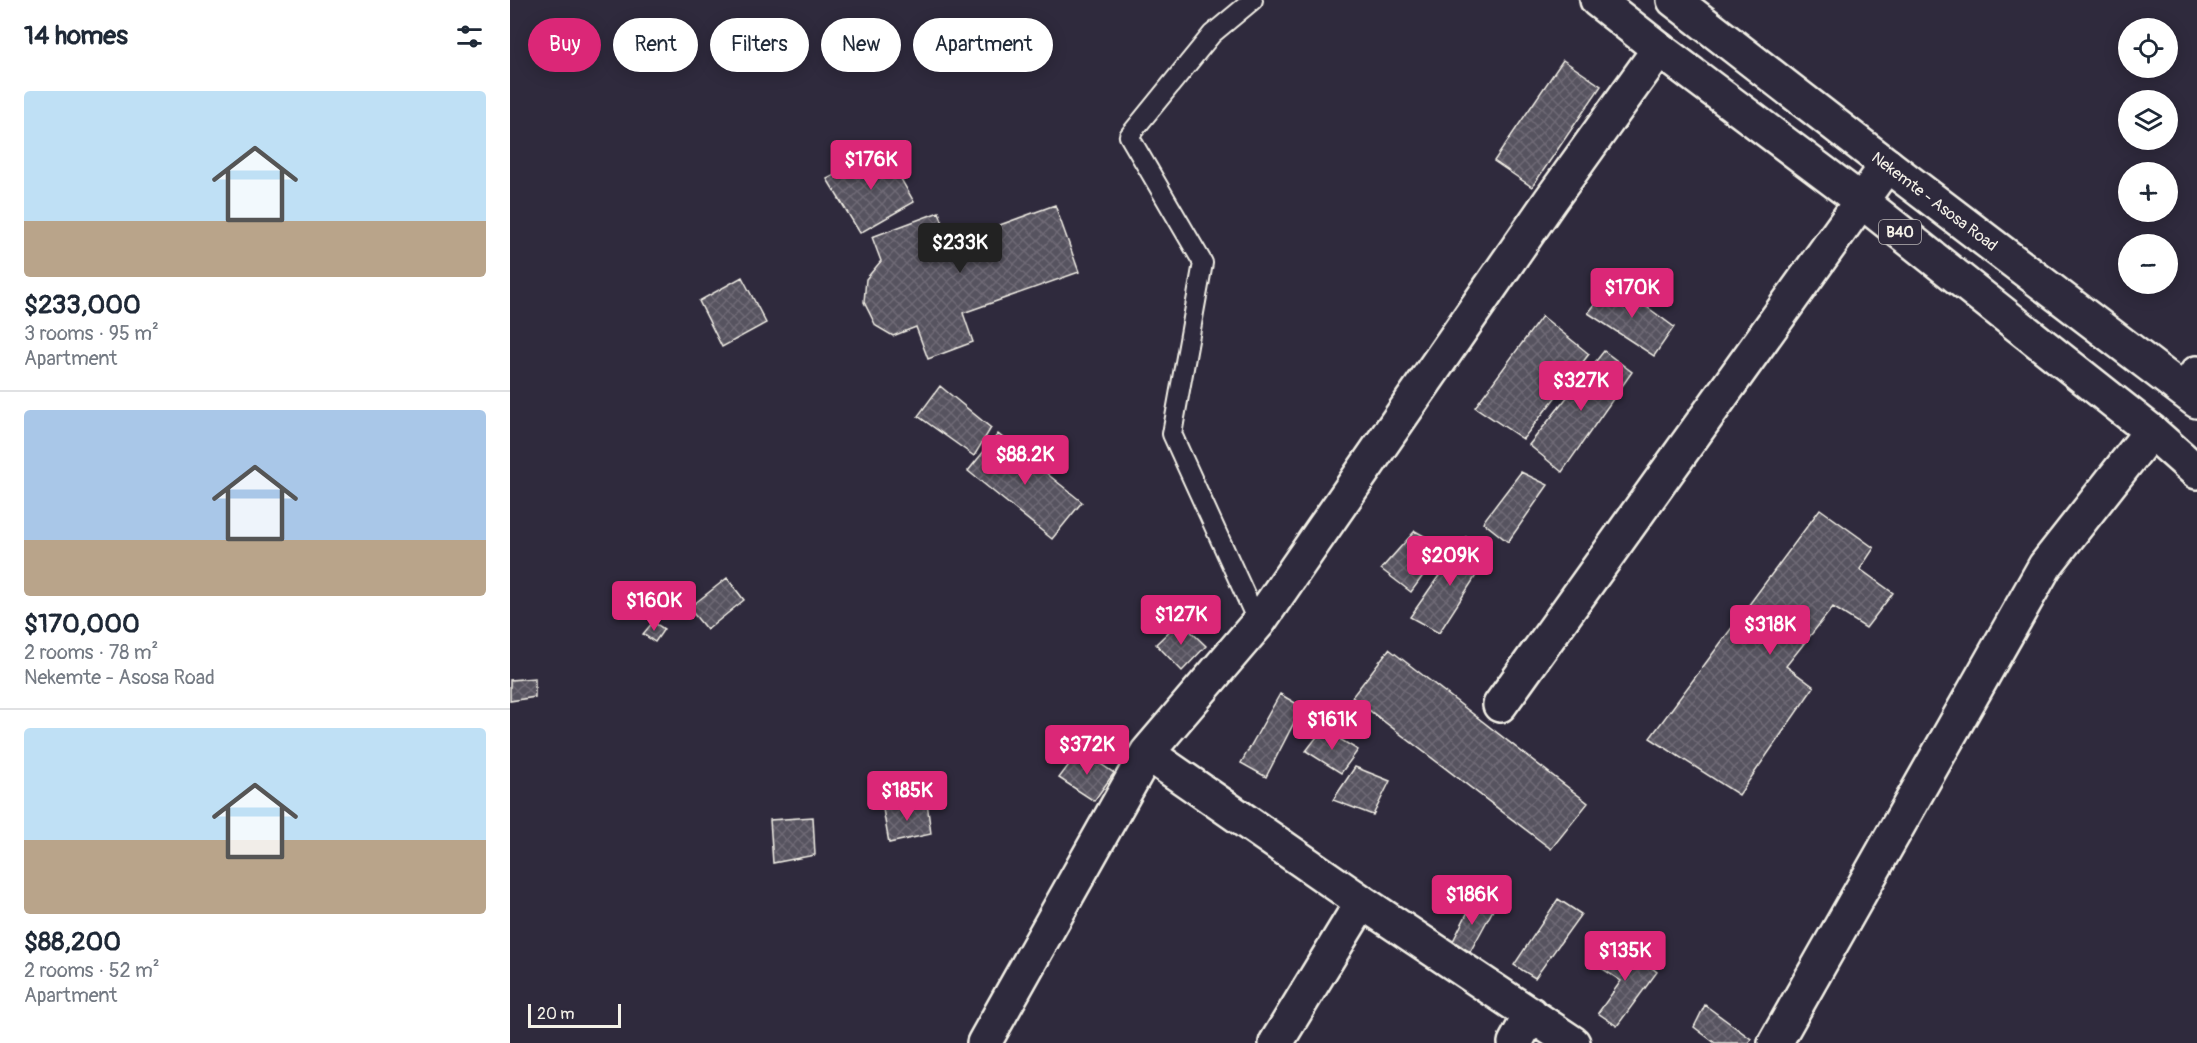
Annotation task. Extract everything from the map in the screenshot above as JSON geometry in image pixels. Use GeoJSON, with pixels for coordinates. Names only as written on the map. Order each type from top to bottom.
{"type":"FeatureCollection","features":[{"type":"Feature","properties":{"kind":"main road","name":"B40"},"geometry":{"type":"LineString","coordinates":[[1597,0],[1860,200],[2151,431],[2197,472]]}},
{"type":"Feature","properties":{"kind":"main road","name":"Nekemte - Asosa Road"},"geometry":{"type":"LineString","coordinates":[[1674,0],[1887,165],[2193,388]]}},
{"type":"Feature","properties":{"kind":"main road"},"geometry":{"type":"LineString","coordinates":[[984,1043],[1147,753],[1258,623],[1550,201],[1659,49]]}},
{"type":"Feature","properties":{"kind":"main road"},"geometry":{"type":"LineString","coordinates":[[1500,705],[1887,165]]}},
{"type":"Feature","properties":{"kind":"main road"},"geometry":{"type":"LineString","coordinates":[[1774,1043],[2045,566],[2151,431]]}},
{"type":"Feature","properties":{"kind":"main road"},"geometry":{"type":"LineString","coordinates":[[1147,753],[1362,902],[1573,1043]]}},
{"type":"Feature","properties":{"kind":"main road"},"geometry":{"type":"LineString","coordinates":[[1275,1043],[1362,902]]}},
{"type":"Feature","properties":{"kind":"main road"},"geometry":{"type":"LineString","coordinates":[[1515,1043],[1531,1014]]}},
{"type":"Feature","properties":{"kind":"lane"},"geometry":{"type":"LineString","coordinates":[[1252,0],[1212,34],[1129,136],[1203,263],[1172,434],[1258,623]]}},
{"type":"Feature","properties":{"kind":"building"},"geometry":{"type":"Polygon","coordinates":[[[1563,60],[1601,86],[1532,187],[1494,161],[1563,60]]]}},
{"type":"Feature","properties":{"kind":"building"},"geometry":{"type":"Polygon","coordinates":[[[884,149],[914,202],[860,233],[827,179],[884,149]]]}},
{"type":"Feature","properties":{"kind":"building"},"geometry":{"type":"Polygon","coordinates":[[[1055,205],[1079,272],[963,313],[973,342],[928,359],[916,327],[893,336],[876,326],[864,302],[866,279],[881,261],[872,237],[939,212],[950,243],[1055,205]]]}},
{"type":"Feature","properties":{"kind":"building"},"geometry":{"type":"Polygon","coordinates":[[[742,277],[766,323],[722,347],[699,301],[742,277]]]}},
{"type":"Feature","properties":{"kind":"building"},"geometry":{"type":"Polygon","coordinates":[[[1613,282],[1674,327],[1654,356],[1588,313],[1613,282]]]}},
{"type":"Feature","properties":{"kind":"building"},"geometry":{"type":"Polygon","coordinates":[[[1542,316],[1589,354],[1523,439],[1475,407],[1542,316]]]}},
{"type":"Feature","properties":{"kind":"building"},"geometry":{"type":"Polygon","coordinates":[[[1604,351],[1632,372],[1562,472],[1529,445],[1604,351]]]}},
{"type":"Feature","properties":{"kind":"building"},"geometry":{"type":"Polygon","coordinates":[[[940,386],[991,428],[974,456],[918,416],[940,386]]]}},
{"type":"Feature","properties":{"kind":"building"},"geometry":{"type":"Polygon","coordinates":[[[998,434],[1082,502],[1052,539],[968,471],[998,434]]]}},
{"type":"Feature","properties":{"kind":"building"},"geometry":{"type":"Polygon","coordinates":[[[1521,472],[1548,485],[1508,542],[1483,522],[1521,472]]]}},
{"type":"Feature","properties":{"kind":"building"},"geometry":{"type":"Polygon","coordinates":[[[1820,509],[1874,548],[1860,569],[1893,593],[1866,628],[1833,607],[1786,666],[1814,687],[1739,795],[1650,738],[1820,509]]]}},
{"type":"Feature","properties":{"kind":"building"},"geometry":{"type":"Polygon","coordinates":[[[1415,531],[1444,547],[1411,592],[1381,569],[1415,531]]]}},
{"type":"Feature","properties":{"kind":"building"},"geometry":{"type":"Polygon","coordinates":[[[1466,537],[1488,557],[1439,633],[1410,617],[1466,537]]]}},
{"type":"Feature","properties":{"kind":"building"},"geometry":{"type":"Polygon","coordinates":[[[727,578],[744,600],[707,630],[689,608],[727,578]]]}},
{"type":"Feature","properties":{"kind":"building"},"geometry":{"type":"Polygon","coordinates":[[[1180,621],[1206,646],[1182,671],[1156,644],[1180,621]]]}},
{"type":"Feature","properties":{"kind":"building"},"geometry":{"type":"Polygon","coordinates":[[[653,622],[664,629],[655,642],[643,634],[653,622]]]}},
{"type":"Feature","properties":{"kind":"building"},"geometry":{"type":"Polygon","coordinates":[[[1389,649],[1588,803],[1551,849],[1352,697],[1389,649]]]}},
{"type":"Feature","properties":{"kind":"building"},"geometry":{"type":"Polygon","coordinates":[[[535,678],[535,697],[510,701],[510,680],[535,678]]]}},
{"type":"Feature","properties":{"kind":"building"},"geometry":{"type":"Polygon","coordinates":[[[1280,694],[1302,707],[1266,777],[1241,763],[1280,694]]]}},
{"type":"Feature","properties":{"kind":"building"},"geometry":{"type":"Polygon","coordinates":[[[1323,729],[1358,750],[1341,773],[1306,751],[1323,729]]]}},
{"type":"Feature","properties":{"kind":"building"},"geometry":{"type":"Polygon","coordinates":[[[1080,750],[1114,773],[1094,801],[1059,778],[1080,750]]]}},
{"type":"Feature","properties":{"kind":"building"},"geometry":{"type":"Polygon","coordinates":[[[1355,767],[1390,781],[1373,815],[1333,800],[1355,767]]]}},
{"type":"Feature","properties":{"kind":"building"},"geometry":{"type":"Polygon","coordinates":[[[927,802],[931,834],[889,843],[883,809],[927,802]]]}},
{"type":"Feature","properties":{"kind":"building"},"geometry":{"type":"Polygon","coordinates":[[[813,817],[815,855],[773,863],[770,820],[813,817]]]}},
{"type":"Feature","properties":{"kind":"building"},"geometry":{"type":"Polygon","coordinates":[[[1558,899],[1581,914],[1535,978],[1514,965],[1558,899]]]}},
{"type":"Feature","properties":{"kind":"building"},"geometry":{"type":"Polygon","coordinates":[[[1473,902],[1493,910],[1470,952],[1453,941],[1473,902]]]}},
{"type":"Feature","properties":{"kind":"building"},"geometry":{"type":"Polygon","coordinates":[[[1620,942],[1657,972],[1617,1026],[1598,1013],[1621,981],[1600,967],[1620,942]]]}},
{"type":"Feature","properties":{"kind":"building"},"geometry":{"type":"Polygon","coordinates":[[[1705,1005],[1751,1039],[1748,1043],[1715,1043],[1694,1027],[1705,1005]]]}}]}
